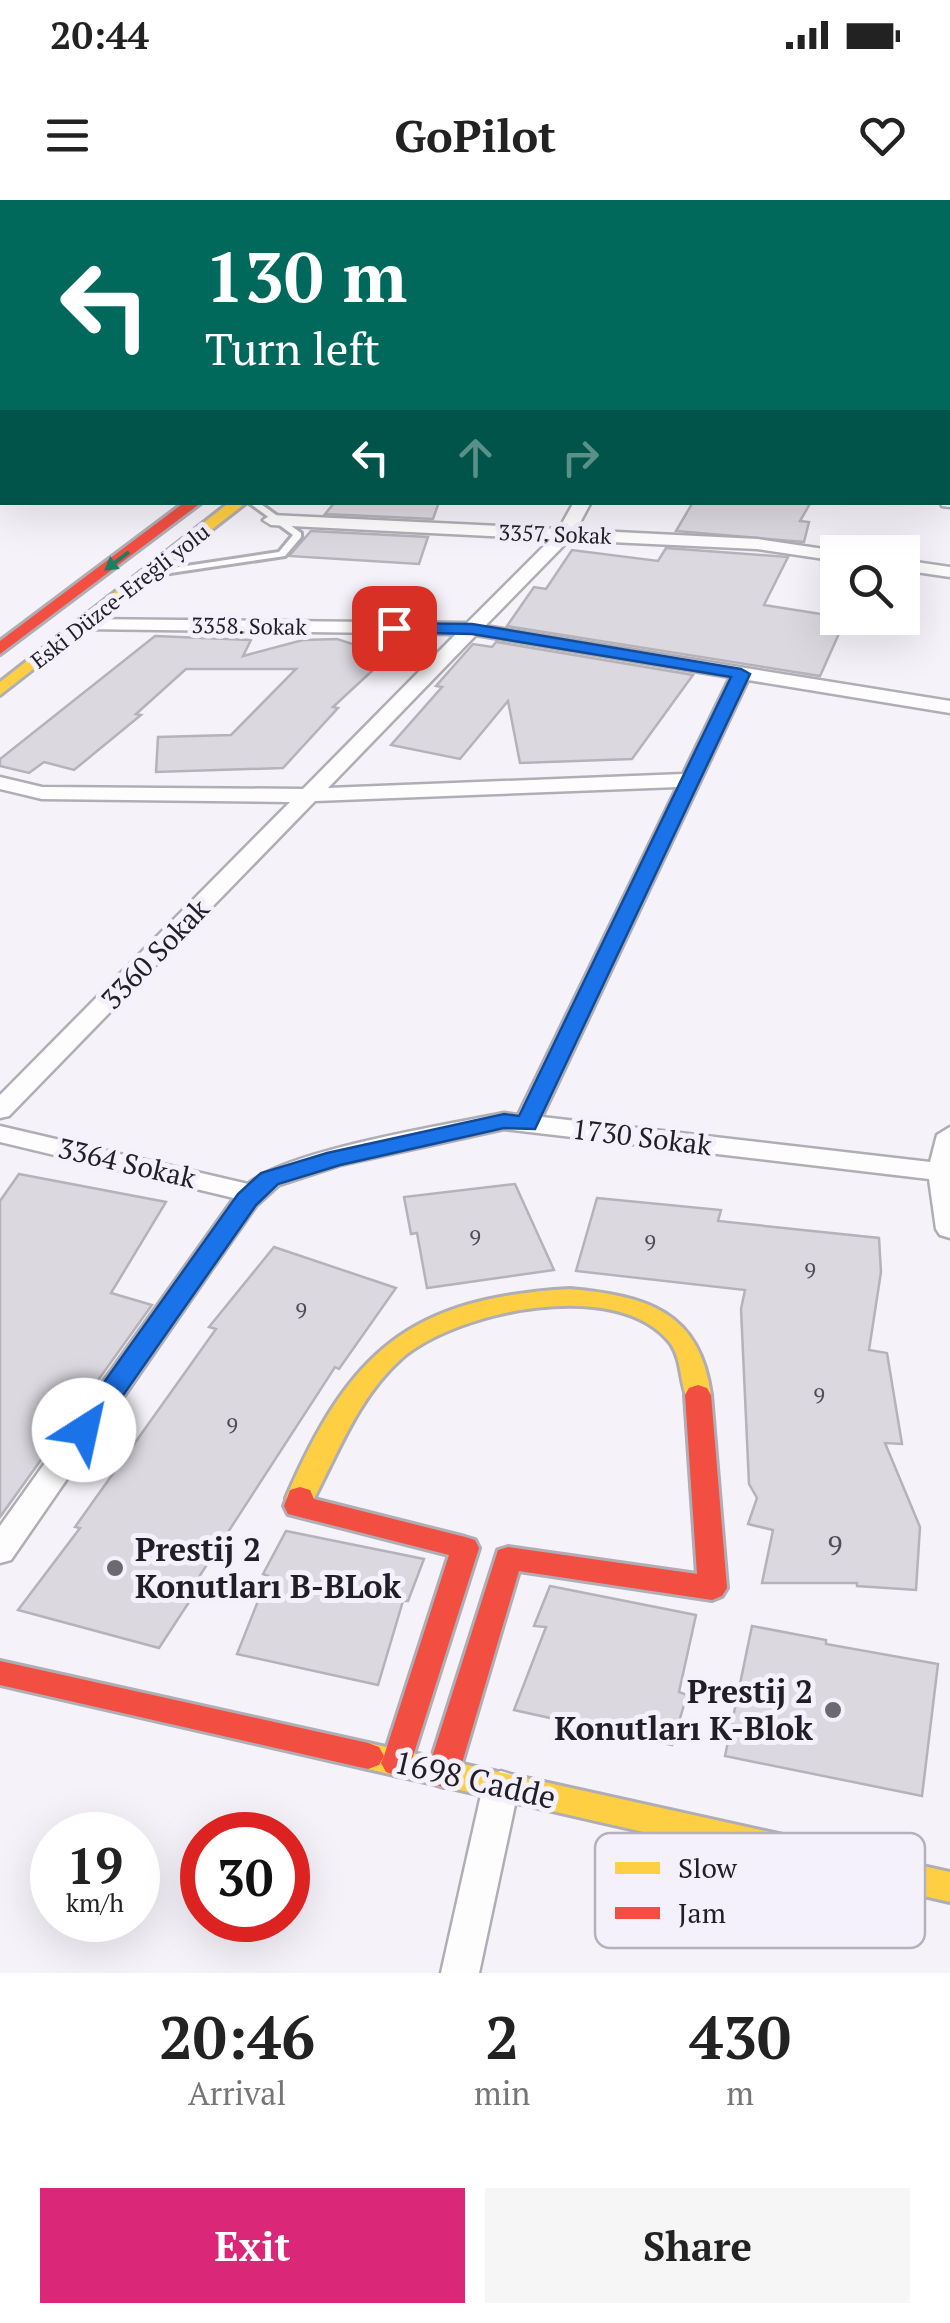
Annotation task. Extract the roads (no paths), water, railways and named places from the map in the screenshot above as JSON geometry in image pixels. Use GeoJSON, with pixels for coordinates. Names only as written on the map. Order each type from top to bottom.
{"type":"FeatureCollection","features":[{"type":"Feature","properties":{"kind":"street","name":"Eski Düzce-Ereğli yolu"},"geometry":{"type":"LineString","coordinates":[[0,649],[191,505]]}},
{"type":"Feature","properties":{"kind":"street","name":"Eski Düzce-Ereğli yolu"},"geometry":{"type":"LineString","coordinates":[[0,690],[236,505]]}},
{"type":"Feature","properties":{"kind":"street","name":"3360 Sokak"},"geometry":{"type":"LineString","coordinates":[[0,1110],[565,534],[581,505]]}},
{"type":"Feature","properties":{"kind":"street","name":"3357. Sokak"},"geometry":{"type":"LineString","coordinates":[[271,520],[757,544],[820,553]]}},
{"type":"Feature","properties":{"kind":"street"},"geometry":{"type":"LineString","coordinates":[[920,568],[950,572]]}},
{"type":"Feature","properties":{"kind":"street","name":"3358. Sokak"},"geometry":{"type":"LineString","coordinates":[[82,624],[472,629],[950,707]]}},
{"type":"Feature","properties":{"kind":"street"},"geometry":{"type":"LineString","coordinates":[[526,1124],[741,674]]}},
{"type":"Feature","properties":{"kind":"street"},"geometry":{"type":"LineString","coordinates":[[0,783],[42,793],[309,796],[690,780]]}},
{"type":"Feature","properties":{"kind":"street","name":"1730 Sokak"},"geometry":{"type":"LineString","coordinates":[[0,1550],[253,1194],[270,1178],[335,1158],[504,1121],[941,1172]]}},
{"type":"Feature","properties":{"kind":"street","name":"3364 Sokak"},"geometry":{"type":"LineString","coordinates":[[0,1134],[253,1194]]}},
{"type":"Feature","properties":{"kind":"street"},"geometry":{"type":"LineString","coordinates":[[950,1135],[941,1172],[950,1228]]}},
{"type":"Feature","properties":{"kind":"street"},"geometry":{"type":"LineString","coordinates":[[397,1763],[465,1548],[298,1506],[350,1407],[397,1348],[456,1316],[518,1302],[576,1296],[661,1317],[691,1354],[702,1420],[712,1588],[508,1558],[443,1773]]}},
{"type":"Feature","properties":{"kind":"street","name":"1698 Cadde"},"geometry":{"type":"LineString","coordinates":[[0,1673],[710,1833]]}},
{"type":"Feature","properties":{"kind":"street"},"geometry":{"type":"LineString","coordinates":[[460,1973],[501,1786]]}},
{"type":"Feature","properties":{"kind":"street","name":"1698 Cadde"},"geometry":{"type":"LineString","coordinates":[[925,1881],[950,1887]]}},
{"type":"Feature","properties":{"kind":"lane"},"geometry":{"type":"LineString","coordinates":[[146,576],[282,554],[298,535],[271,520],[255,505]]}},
{"type":"Feature","properties":{"kind":"place","name":"Prestij 2 Konutları B-BLok"},"geometry":{"type":"Point","coordinates":[115,1568]}},
{"type":"Feature","properties":{"kind":"place","name":"Prestij 2 Konutları K-Blok"},"geometry":{"type":"Point","coordinates":[833,1710]}}]}
